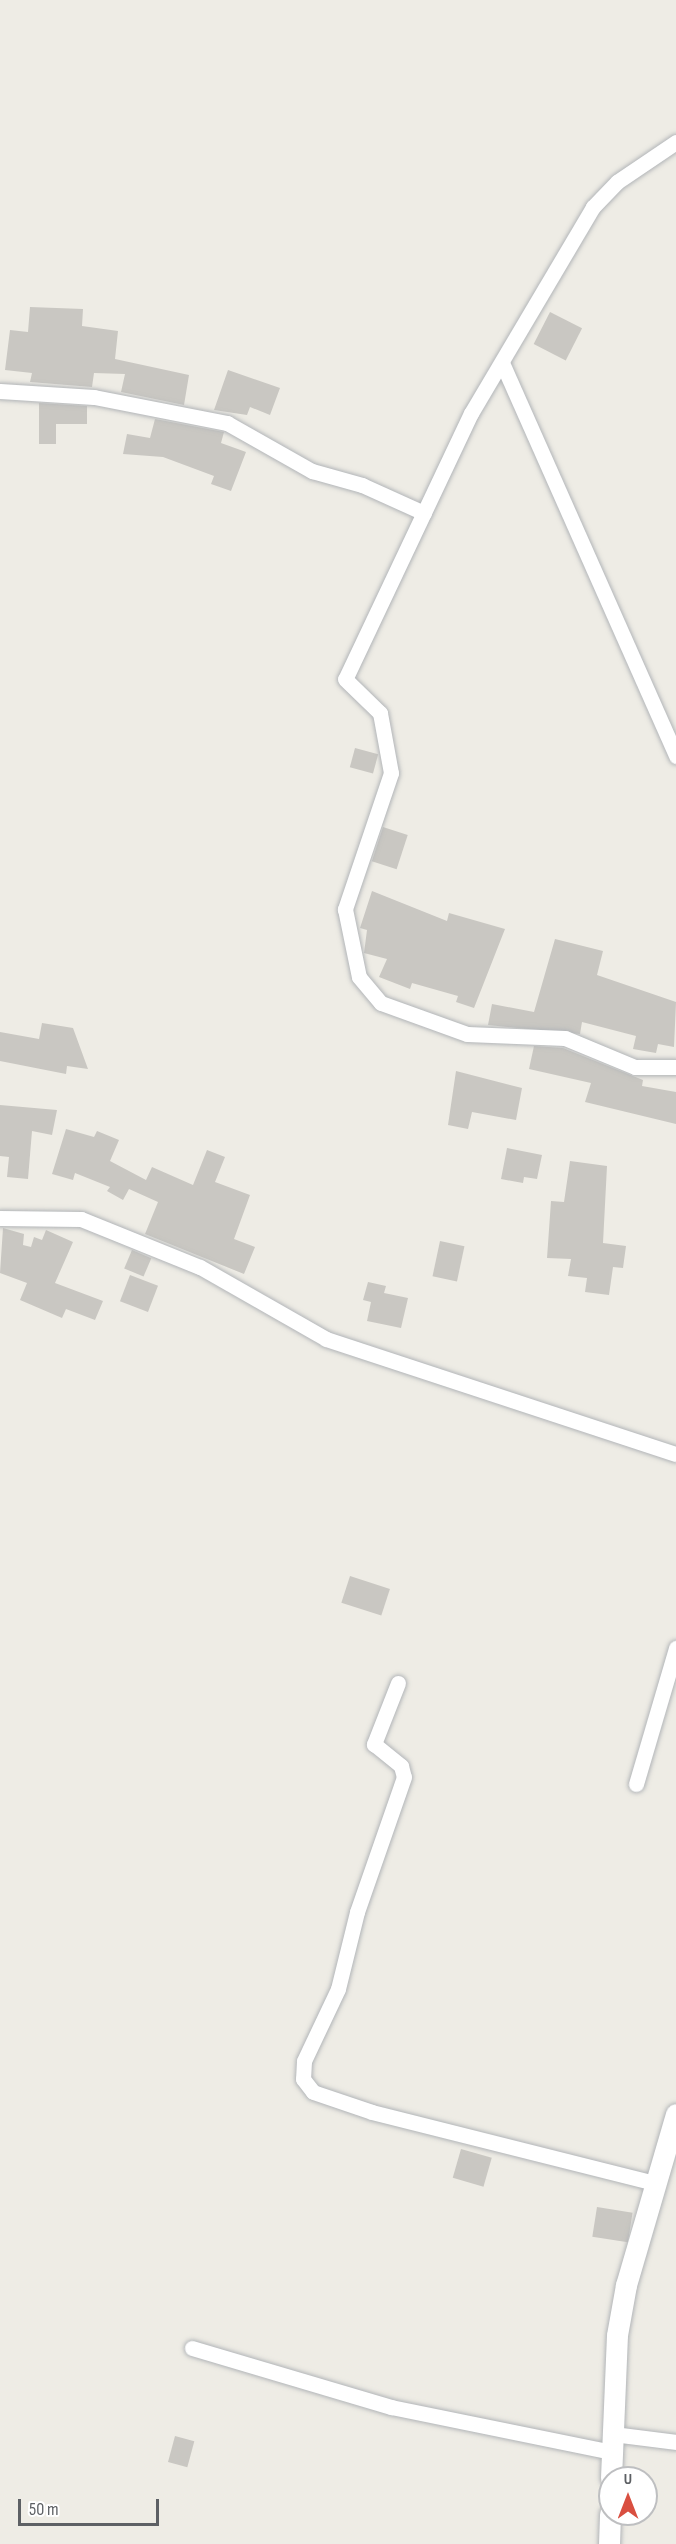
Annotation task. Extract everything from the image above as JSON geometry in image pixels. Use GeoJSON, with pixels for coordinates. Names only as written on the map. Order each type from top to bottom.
{"type":"FeatureCollection","features":[{"type":"Feature","properties":{"kind":"street"},"geometry":{"type":"LineString","coordinates":[[676,142],[616,182],[594,207],[503,365],[471,413],[417,512],[345,679],[380,713],[391,773],[345,909],[359,977],[381,1003],[467,1034],[565,1038],[635,1067],[676,1067]]}},
{"type":"Feature","properties":{"kind":"street"},"geometry":{"type":"LineString","coordinates":[[503,365],[676,756]]}},
{"type":"Feature","properties":{"kind":"street"},"geometry":{"type":"LineString","coordinates":[[0,391],[94,397],[227,423],[312,471],[378,492],[417,512]]}},
{"type":"Feature","properties":{"kind":"street"},"geometry":{"type":"LineString","coordinates":[[0,1218],[81,1219],[200,1267],[326,1339],[676,1454]]}},
{"type":"Feature","properties":{"kind":"street"},"geometry":{"type":"LineString","coordinates":[[636,1784],[676,1648]]}},
{"type":"Feature","properties":{"kind":"street"},"geometry":{"type":"LineString","coordinates":[[398,1683],[374,1744],[402,1766],[404,1777],[357,1912],[338,1989],[304,2061],[303,2079],[313,2092],[372,2112],[654,2182]]}},
{"type":"Feature","properties":{"kind":"street"},"geometry":{"type":"LineString","coordinates":[[612,2466],[617,2335],[654,2182],[676,2114]]}},
{"type":"Feature","properties":{"kind":"street"},"geometry":{"type":"LineString","coordinates":[[192,2348],[391,2407],[613,2443],[676,2442]]}},
{"type":"Feature","properties":{"kind":"street"},"geometry":{"type":"LineString","coordinates":[[609,2544],[610,2526]]}},
{"type":"Feature","properties":{"kind":"building"},"geometry":{"type":"Polygon","coordinates":[[[30,307],[83,309],[82,326],[118,331],[115,359],[189,375],[184,405],[121,392],[125,374],[94,373],[92,387],[30,382],[32,373],[5,370],[10,330],[28,332],[30,307]]]}},
{"type":"Feature","properties":{"kind":"building"},"geometry":{"type":"Polygon","coordinates":[[[550,312],[582,328],[566,360],[534,344],[550,312]]]}},
{"type":"Feature","properties":{"kind":"building"},"geometry":{"type":"Polygon","coordinates":[[[228,370],[280,388],[270,415],[250,407],[247,415],[214,410],[228,370]]]}},
{"type":"Feature","properties":{"kind":"building"},"geometry":{"type":"Polygon","coordinates":[[[39,403],[87,406],[87,424],[56,424],[56,444],[39,444],[39,403]]]}},
{"type":"Feature","properties":{"kind":"building"},"geometry":{"type":"Polygon","coordinates":[[[155,419],[224,432],[221,443],[246,452],[231,491],[211,484],[214,476],[163,457],[123,454],[127,434],[150,438],[155,419]]]}},
{"type":"Feature","properties":{"kind":"building"},"geometry":{"type":"Polygon","coordinates":[[[355,748],[378,754],[373,774],[350,767],[355,748]]]}},
{"type":"Feature","properties":{"kind":"building"},"geometry":{"type":"Polygon","coordinates":[[[383,827],[408,835],[397,869],[372,861],[383,827]]]}},
{"type":"Feature","properties":{"kind":"building"},"geometry":{"type":"Polygon","coordinates":[[[372,891],[447,921],[449,913],[505,929],[474,1008],[456,1002],[458,996],[412,983],[410,989],[379,977],[387,959],[364,953],[367,930],[360,928],[372,891]]]}},
{"type":"Feature","properties":{"kind":"building"},"geometry":{"type":"Polygon","coordinates":[[[555,939],[603,951],[597,975],[676,1002],[674,1047],[658,1044],[656,1053],[633,1049],[636,1036],[582,1022],[580,1034],[488,1025],[492,1004],[534,1012],[555,939]]]}},
{"type":"Feature","properties":{"kind":"building"},"geometry":{"type":"Polygon","coordinates":[[[42,1023],[73,1028],[88,1069],[67,1066],[66,1074],[0,1061],[0,1032],[39,1039],[42,1023]]]}},
{"type":"Feature","properties":{"kind":"building"},"geometry":{"type":"Polygon","coordinates":[[[534,1046],[563,1048],[643,1080],[642,1086],[676,1092],[676,1124],[585,1102],[591,1083],[529,1069],[534,1046]]]}},
{"type":"Feature","properties":{"kind":"building"},"geometry":{"type":"Polygon","coordinates":[[[456,1071],[522,1088],[516,1120],[472,1112],[468,1129],[448,1125],[456,1071]]]}},
{"type":"Feature","properties":{"kind":"building"},"geometry":{"type":"Polygon","coordinates":[[[0,1105],[57,1110],[52,1135],[32,1131],[28,1179],[7,1177],[9,1157],[0,1156],[0,1105]]]}},
{"type":"Feature","properties":{"kind":"building"},"geometry":{"type":"Polygon","coordinates":[[[66,1129],[94,1137],[97,1131],[119,1140],[110,1161],[146,1180],[152,1167],[193,1185],[207,1150],[225,1157],[215,1182],[250,1195],[234,1239],[255,1247],[244,1274],[145,1234],[158,1202],[129,1189],[123,1200],[107,1191],[110,1187],[75,1173],[73,1180],[52,1174],[66,1129]]]}},
{"type":"Feature","properties":{"kind":"building"},"geometry":{"type":"Polygon","coordinates":[[[507,1148],[542,1155],[537,1179],[524,1177],[523,1183],[501,1179],[507,1148]]]}},
{"type":"Feature","properties":{"kind":"building"},"geometry":{"type":"Polygon","coordinates":[[[570,1161],[607,1166],[603,1243],[626,1246],[623,1268],[613,1267],[609,1295],[585,1292],[587,1278],[568,1276],[571,1259],[547,1258],[551,1201],[564,1202],[570,1161]]]}},
{"type":"Feature","properties":{"kind":"building"},"geometry":{"type":"Polygon","coordinates":[[[3,1228],[24,1234],[23,1245],[31,1247],[34,1237],[42,1240],[46,1230],[73,1242],[55,1283],[103,1301],[95,1320],[66,1309],[62,1318],[20,1300],[27,1283],[0,1273],[3,1228]]]}},
{"type":"Feature","properties":{"kind":"building"},"geometry":{"type":"Polygon","coordinates":[[[440,1241],[464,1246],[457,1281],[433,1276],[440,1241]]]}},
{"type":"Feature","properties":{"kind":"building"},"geometry":{"type":"Polygon","coordinates":[[[132,1250],[151,1258],[144,1277],[124,1268],[132,1250]]]}},
{"type":"Feature","properties":{"kind":"building"},"geometry":{"type":"Polygon","coordinates":[[[130,1275],[158,1286],[148,1312],[120,1301],[130,1275]]]}},
{"type":"Feature","properties":{"kind":"building"},"geometry":{"type":"Polygon","coordinates":[[[368,1282],[386,1286],[384,1293],[408,1298],[401,1328],[367,1321],[371,1302],[363,1300],[368,1282]]]}},
{"type":"Feature","properties":{"kind":"building"},"geometry":{"type":"Polygon","coordinates":[[[350,1576],[390,1589],[381,1616],[341,1603],[350,1576]]]}},
{"type":"Feature","properties":{"kind":"building"},"geometry":{"type":"Polygon","coordinates":[[[461,2149],[492,2158],[483,2187],[453,2178],[461,2149]]]}},
{"type":"Feature","properties":{"kind":"building"},"geometry":{"type":"Polygon","coordinates":[[[597,2207],[633,2213],[628,2242],[592,2237],[597,2207]]]}},
{"type":"Feature","properties":{"kind":"building"},"geometry":{"type":"Polygon","coordinates":[[[175,2436],[194,2441],[187,2467],[168,2462],[175,2436]]]}}]}
